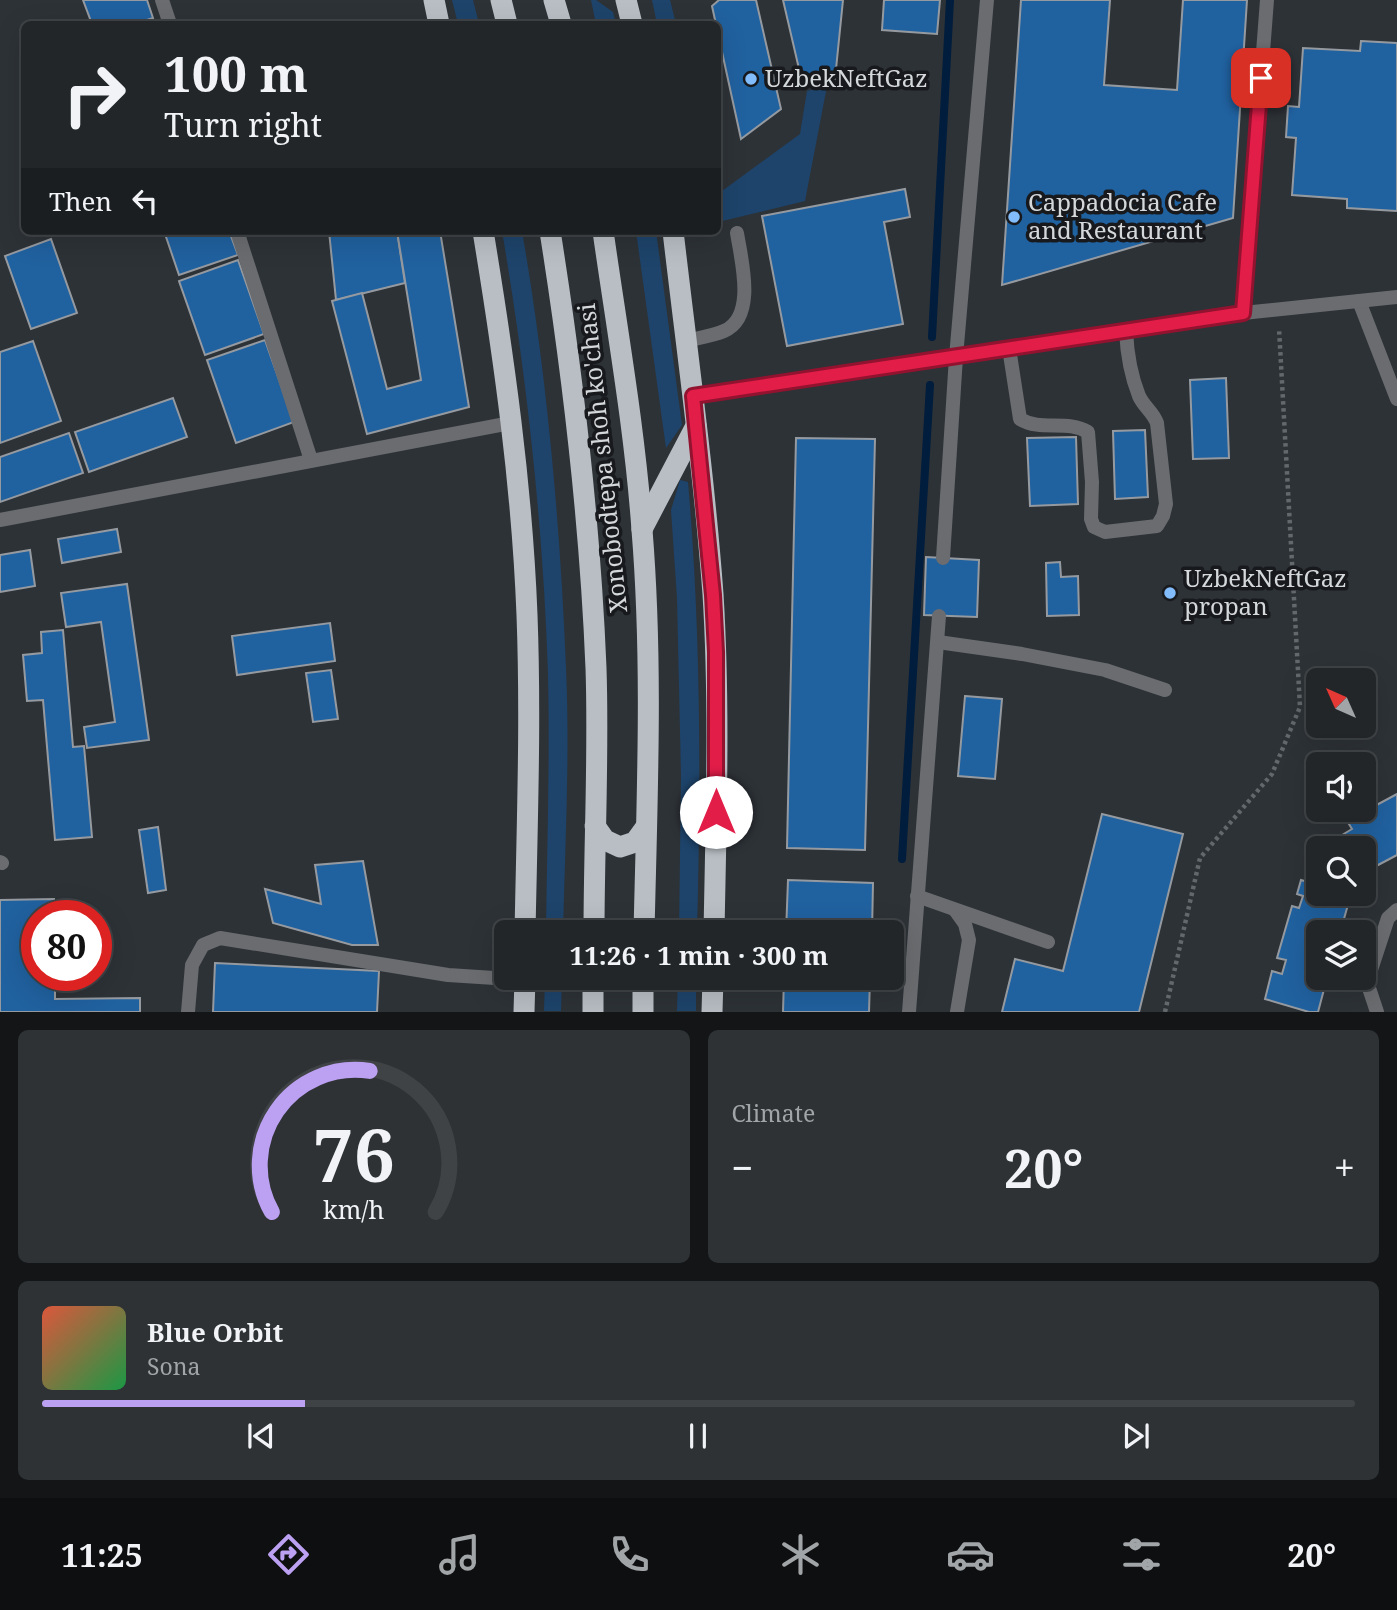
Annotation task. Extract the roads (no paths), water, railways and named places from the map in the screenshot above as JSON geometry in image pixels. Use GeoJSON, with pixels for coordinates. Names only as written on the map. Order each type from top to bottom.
{"type":"FeatureCollection","features":[{"type":"Feature","properties":{"kind":"highway"},"geometry":{"type":"LineString","coordinates":[[434,0],[438,21]]}},
{"type":"Feature","properties":{"kind":"highway"},"geometry":{"type":"LineString","coordinates":[[501,0],[506,21]]}},
{"type":"Feature","properties":{"kind":"highway"},"geometry":{"type":"LineString","coordinates":[[554,0],[560,21]]}},
{"type":"Feature","properties":{"kind":"highway"},"geometry":{"type":"LineString","coordinates":[[484,235],[511,423],[520,504],[527,615],[525,920]]}},
{"type":"Feature","properties":{"kind":"highway","name":"Xonobodtepa shoh ko'chasi"},"geometry":{"type":"LineString","coordinates":[[551,235],[572,382],[587,527],[596,671],[594,920]]}},
{"type":"Feature","properties":{"kind":"highway","name":"Xonobodtepa shoh ko'chasi"},"geometry":{"type":"LineString","coordinates":[[604,235],[624,372],[642,529],[650,696],[644,920]]}},
{"type":"Feature","properties":{"kind":"highway"},"geometry":{"type":"LineString","coordinates":[[673,235],[708,538],[716,652],[714,920]]}},
{"type":"Feature","properties":{"kind":"highway"},"geometry":{"type":"LineString","coordinates":[[642,529],[696,426]]}},
{"type":"Feature","properties":{"kind":"highway"},"geometry":{"type":"LineString","coordinates":[[594,826],[605,840],[620,847],[635,842],[646,827]]}},
{"type":"Feature","properties":{"kind":"highway"},"geometry":{"type":"LineString","coordinates":[[524,1012],[525,990]]}},
{"type":"Feature","properties":{"kind":"highway"},"geometry":{"type":"LineString","coordinates":[[593,990],[593,1012]]}},
{"type":"Feature","properties":{"kind":"highway"},"geometry":{"type":"LineString","coordinates":[[643,990],[643,1012]]}},
{"type":"Feature","properties":{"kind":"highway"},"geometry":{"type":"LineString","coordinates":[[712,1012],[713,990]]}},
{"type":"Feature","properties":{"kind":"street"},"geometry":{"type":"LineString","coordinates":[[162,0],[169,21]]}},
{"type":"Feature","properties":{"kind":"street"},"geometry":{"type":"LineString","coordinates":[[943,558],[956,357],[987,0]]}},
{"type":"Feature","properties":{"kind":"street"},"geometry":{"type":"LineString","coordinates":[[1243,313],[1267,0]]}},
{"type":"Feature","properties":{"kind":"street"},"geometry":{"type":"LineString","coordinates":[[686,341],[727,330],[741,313],[746,294],[737,233]]}},
{"type":"Feature","properties":{"kind":"street"},"geometry":{"type":"LineString","coordinates":[[238,235],[311,460]]}},
{"type":"Feature","properties":{"kind":"street"},"geometry":{"type":"LineString","coordinates":[[693,396],[1243,313],[1397,297]]}},
{"type":"Feature","properties":{"kind":"street"},"geometry":{"type":"LineString","coordinates":[[1359,301],[1397,399]]}},
{"type":"Feature","properties":{"kind":"street"},"geometry":{"type":"LineString","coordinates":[[1009,348],[1020,419],[1030,425],[1079,426],[1088,432],[1092,482],[1091,519],[1094,527],[1105,532],[1157,526],[1166,504],[1157,423],[1154,414],[1139,397],[1127,348],[1126,331]]}},
{"type":"Feature","properties":{"kind":"street"},"geometry":{"type":"LineString","coordinates":[[0,520],[511,423]]}},
{"type":"Feature","properties":{"kind":"street"},"geometry":{"type":"LineString","coordinates":[[909,1012],[939,616]]}},
{"type":"Feature","properties":{"kind":"street"},"geometry":{"type":"LineString","coordinates":[[938,642],[1105,670],[1165,691]]}},
{"type":"Feature","properties":{"kind":"street"},"geometry":{"type":"LineString","coordinates":[[917,896],[1048,943]]}},
{"type":"Feature","properties":{"kind":"street"},"geometry":{"type":"LineString","coordinates":[[1377,1012],[1367,982],[1388,918],[1397,909]]}},
{"type":"Feature","properties":{"kind":"street"},"geometry":{"type":"LineString","coordinates":[[955,910],[965,925],[969,940],[957,1012]]}},
{"type":"Feature","properties":{"kind":"street"},"geometry":{"type":"LineString","coordinates":[[188,1012],[192,965],[203,945],[220,938],[448,975],[494,977]]}},
{"type":"Feature","properties":{"kind":"waterway"},"geometry":{"type":"LineString","coordinates":[[932,337],[950,0]]}},
{"type":"Feature","properties":{"kind":"waterway"},"geometry":{"type":"LineString","coordinates":[[902,859],[930,385]]}},
{"type":"Feature","properties":{"kind":"place","name":"UzbekNeftGaz"},"geometry":{"type":"Point","coordinates":[751,79]}},
{"type":"Feature","properties":{"kind":"place","name":"Cappadocia Cafe and Restaurant"},"geometry":{"type":"Point","coordinates":[1014,217]}},
{"type":"Feature","properties":{"kind":"place","name":"UzbekNeftGaz propan"},"geometry":{"type":"Point","coordinates":[1170,593]}}]}
